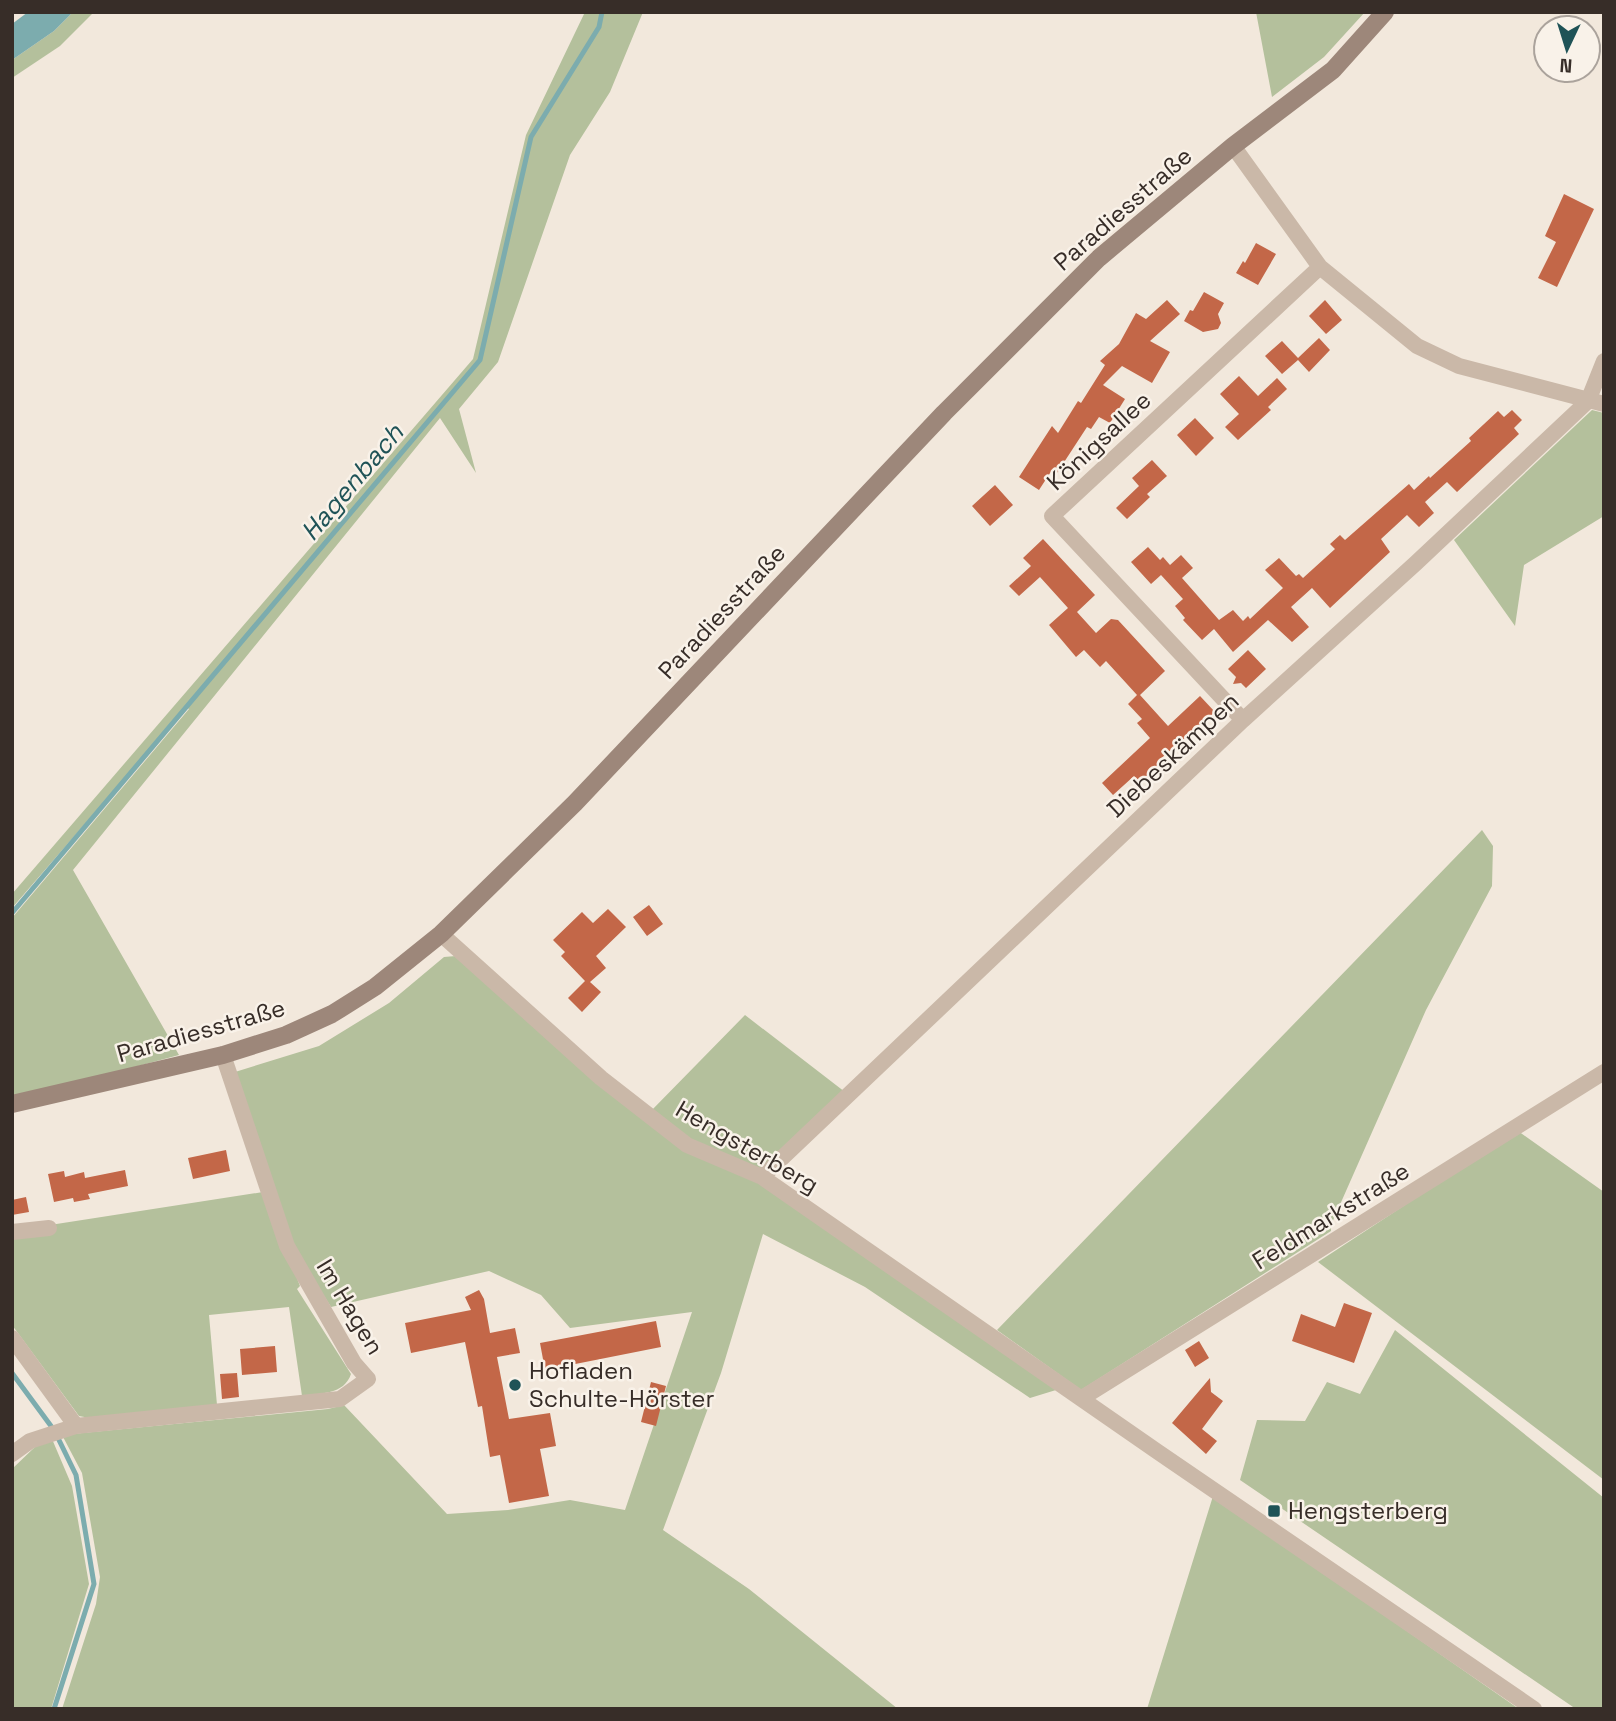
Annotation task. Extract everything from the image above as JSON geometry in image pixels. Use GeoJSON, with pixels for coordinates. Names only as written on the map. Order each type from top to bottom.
{"type":"FeatureCollection","features":[{"type":"Feature","properties":{"kind":"main road","name":"Paradiesstraße"},"geometry":{"type":"LineString","coordinates":[[12,1104],[223,1055],[286,1035],[332,1014],[375,987],[441,933],[575,803],[944,413],[1099,258],[1233,146],[1333,70],[1385,12]]}},
{"type":"Feature","properties":{"kind":"street"},"geometry":{"type":"LineString","coordinates":[[1233,146],[1320,267],[1417,346],[1459,366],[1596,403]]}},
{"type":"Feature","properties":{"kind":"street","name":"Königsallee"},"geometry":{"type":"LineString","coordinates":[[1243,720],[1052,516],[1320,267]]}},
{"type":"Feature","properties":{"kind":"street","name":"Diebeskämpen"},"geometry":{"type":"LineString","coordinates":[[762,1177],[1243,720],[1596,403],[1604,361]]}},
{"type":"Feature","properties":{"kind":"street","name":"Hengsterberg"},"geometry":{"type":"LineString","coordinates":[[441,933],[601,1078],[687,1145],[762,1177],[1534,1709]]}},
{"type":"Feature","properties":{"kind":"street","name":"Im Hagen"},"geometry":{"type":"LineString","coordinates":[[76,1426],[340,1399],[368,1379],[354,1363],[287,1246],[223,1055]]}},
{"type":"Feature","properties":{"kind":"street","name":"Feldmarkstraße"},"geometry":{"type":"LineString","coordinates":[[1082,1398],[1604,1072]]}},
{"type":"Feature","properties":{"kind":"street"},"geometry":{"type":"LineString","coordinates":[[12,1232],[49,1228]]}},
{"type":"Feature","properties":{"kind":"street"},"geometry":{"type":"LineString","coordinates":[[12,1338],[76,1426],[30,1441],[12,1454]]}},
{"type":"Feature","properties":{"kind":"green space"},"geometry":{"type":"Polygon","coordinates":[[[73,12],[94,12],[60,46],[12,78],[12,60],[54,31],[73,12]]]}},
{"type":"Feature","properties":{"kind":"green space"},"geometry":{"type":"Polygon","coordinates":[[[585,12],[643,12],[610,92],[570,155],[498,362],[459,409],[476,473],[440,418],[73,870],[179,1055],[12,1100],[12,918],[189,709],[186,707],[12,908],[12,894],[473,359],[526,135],[585,12]]]}},
{"type":"Feature","properties":{"kind":"green space"},"geometry":{"type":"Polygon","coordinates":[[[1256,12],[1365,12],[1324,57],[1272,97],[1256,12]]]}},
{"type":"Feature","properties":{"kind":"green space"},"geometry":{"type":"Polygon","coordinates":[[[1592,410],[1604,413],[1604,516],[1524,565],[1515,626],[1454,540],[1592,410]]]}},
{"type":"Feature","properties":{"kind":"green space"},"geometry":{"type":"Polygon","coordinates":[[[1482,830],[1493,846],[1492,886],[1426,1010],[1331,1225],[1331,1231],[1081,1390],[997,1330],[1482,830]]]}},
{"type":"Feature","properties":{"kind":"green space"},"geometry":{"type":"Polygon","coordinates":[[[456,956],[597,1081],[763,1186],[1056,1390],[1030,1398],[865,1287],[763,1234],[721,1373],[663,1530],[749,1589],[898,1709],[62,1709],[96,1604],[100,1577],[82,1473],[62,1435],[328,1409],[344,1405],[447,1514],[508,1510],[570,1500],[625,1510],[692,1312],[570,1328],[541,1295],[489,1271],[331,1307],[294,1248],[235,1072],[319,1046],[389,1003],[444,957],[456,956]]]}},
{"type":"Feature","properties":{"kind":"green space"},"geometry":{"type":"Polygon","coordinates":[[[745,1015],[845,1092],[762,1173],[689,1143],[650,1112],[745,1015]]]}},
{"type":"Feature","properties":{"kind":"green space"},"geometry":{"type":"Polygon","coordinates":[[[1518,1131],[1604,1192],[1604,1480],[1318,1262],[1518,1131]]]}},
{"type":"Feature","properties":{"kind":"green space"},"geometry":{"type":"Polygon","coordinates":[[[263,1192],[300,1286],[297,1289],[351,1374],[348,1381],[331,1392],[302,1396],[289,1307],[209,1315],[217,1405],[90,1418],[79,1416],[12,1325],[12,1239],[50,1225],[263,1192]]]}},
{"type":"Feature","properties":{"kind":"green space"},"geometry":{"type":"Polygon","coordinates":[[[1395,1330],[1604,1498],[1604,1709],[1576,1709],[1240,1480],[1257,1420],[1305,1421],[1327,1382],[1360,1394],[1395,1330]]]}},
{"type":"Feature","properties":{"kind":"green space"},"geometry":{"type":"Polygon","coordinates":[[[52,1439],[72,1486],[89,1584],[51,1709],[12,1709],[12,1469],[37,1445],[52,1439]]]}},
{"type":"Feature","properties":{"kind":"green space"},"geometry":{"type":"Polygon","coordinates":[[[1213,1496],[1519,1709],[1147,1709],[1213,1496]]]}},
{"type":"Feature","properties":{"kind":"water"},"geometry":{"type":"Polygon","coordinates":[[[28,12],[73,12],[54,31],[12,60],[12,24],[28,12]]]}},
{"type":"Feature","properties":{"kind":"building"},"geometry":{"type":"Polygon","coordinates":[[[1564,194],[1594,209],[1557,287],[1538,278],[1556,242],[1545,236],[1564,194]]]}},
{"type":"Feature","properties":{"kind":"building"},"geometry":{"type":"Polygon","coordinates":[[[1256,243],[1276,254],[1258,285],[1236,273],[1256,243]]]}},
{"type":"Feature","properties":{"kind":"building"},"geometry":{"type":"Polygon","coordinates":[[[1204,292],[1224,303],[1218,314],[1221,323],[1218,329],[1203,332],[1184,321],[1204,292]]]}},
{"type":"Feature","properties":{"kind":"building"},"geometry":{"type":"Polygon","coordinates":[[[1167,300],[1180,314],[1150,341],[1170,352],[1152,383],[1122,366],[1103,385],[1125,399],[1110,423],[1099,417],[1091,429],[1087,427],[1057,473],[1052,470],[1039,490],[1019,477],[1052,426],[1058,433],[1078,401],[1081,403],[1105,365],[1100,361],[1119,344],[1136,313],[1146,319],[1167,300]]]}},
{"type":"Feature","properties":{"kind":"building"},"geometry":{"type":"Polygon","coordinates":[[[1325,300],[1342,320],[1326,334],[1309,316],[1325,300]]]}},
{"type":"Feature","properties":{"kind":"building"},"geometry":{"type":"Polygon","coordinates":[[[1319,338],[1330,350],[1309,372],[1298,360],[1282,374],[1265,356],[1282,341],[1298,358],[1319,338]]]}},
{"type":"Feature","properties":{"kind":"building"},"geometry":{"type":"Polygon","coordinates":[[[1239,376],[1258,396],[1277,378],[1287,389],[1268,407],[1271,410],[1238,440],[1225,427],[1239,414],[1220,394],[1239,376]]]}},
{"type":"Feature","properties":{"kind":"building"},"geometry":{"type":"Polygon","coordinates":[[[1512,410],[1522,420],[1514,428],[1519,434],[1457,492],[1447,482],[1425,502],[1434,513],[1419,527],[1407,515],[1381,539],[1390,552],[1330,608],[1312,588],[1291,607],[1309,627],[1292,642],[1268,620],[1233,652],[1214,629],[1202,640],[1183,620],[1185,618],[1175,606],[1183,599],[1161,575],[1151,584],[1131,562],[1148,547],[1160,560],[1163,557],[1170,565],[1181,555],[1193,568],[1182,578],[1219,620],[1233,610],[1243,621],[1248,616],[1250,619],[1283,588],[1265,570],[1279,558],[1296,576],[1299,574],[1303,578],[1335,549],[1330,544],[1340,535],[1345,540],[1409,484],[1414,490],[1429,476],[1430,478],[1471,441],[1469,438],[1498,411],[1504,417],[1512,410]]]}},
{"type":"Feature","properties":{"kind":"building"},"geometry":{"type":"Polygon","coordinates":[[[1195,418],[1214,438],[1196,456],[1177,435],[1195,418]]]}},
{"type":"Feature","properties":{"kind":"building"},"geometry":{"type":"Polygon","coordinates":[[[1152,460],[1167,476],[1147,494],[1150,497],[1127,519],[1116,508],[1139,486],[1132,478],[1152,460]]]}},
{"type":"Feature","properties":{"kind":"building"},"geometry":{"type":"Polygon","coordinates":[[[995,485],[1013,505],[990,526],[972,506],[995,485]]]}},
{"type":"Feature","properties":{"kind":"building"},"geometry":{"type":"Polygon","coordinates":[[[1043,539],[1095,595],[1077,612],[1096,633],[1111,619],[1118,620],[1165,671],[1140,695],[1168,726],[1200,696],[1215,712],[1158,761],[1160,764],[1140,782],[1134,776],[1113,795],[1102,783],[1150,738],[1137,723],[1142,719],[1128,704],[1137,695],[1106,661],[1100,667],[1084,650],[1076,657],[1049,625],[1068,608],[1040,577],[1019,596],[1009,586],[1031,566],[1023,558],[1043,539]]]}},
{"type":"Feature","properties":{"kind":"building"},"geometry":{"type":"Polygon","coordinates":[[[1248,650],[1266,669],[1246,688],[1241,683],[1233,684],[1236,677],[1228,669],[1248,650]]]}},
{"type":"Feature","properties":{"kind":"building"},"geometry":{"type":"Polygon","coordinates":[[[649,905],[663,924],[647,936],[633,917],[649,905]]]}},
{"type":"Feature","properties":{"kind":"building"},"geometry":{"type":"Polygon","coordinates":[[[608,909],[626,927],[596,956],[606,968],[590,982],[601,992],[582,1012],[568,998],[585,981],[561,956],[565,952],[553,940],[582,912],[593,923],[608,909]]]}},
{"type":"Feature","properties":{"kind":"building"},"geometry":{"type":"Polygon","coordinates":[[[226,1150],[230,1171],[193,1179],[188,1158],[226,1150]]]}},
{"type":"Feature","properties":{"kind":"building"},"geometry":{"type":"Polygon","coordinates":[[[125,1170],[128,1186],[88,1194],[90,1199],[74,1202],[73,1198],[54,1202],[48,1174],[64,1171],[65,1177],[84,1172],[85,1178],[125,1170]]]}},
{"type":"Feature","properties":{"kind":"building"},"geometry":{"type":"Polygon","coordinates":[[[26,1197],[29,1212],[12,1215],[12,1200],[26,1197]]]}},
{"type":"Feature","properties":{"kind":"building"},"geometry":{"type":"Polygon","coordinates":[[[479,1290],[484,1299],[490,1333],[515,1328],[520,1353],[497,1357],[509,1419],[550,1413],[556,1446],[540,1449],[549,1496],[509,1503],[500,1455],[490,1457],[482,1406],[478,1407],[465,1342],[411,1353],[405,1323],[471,1310],[465,1297],[479,1290]]]}},
{"type":"Feature","properties":{"kind":"building"},"geometry":{"type":"Polygon","coordinates":[[[1344,1303],[1372,1313],[1354,1363],[1292,1341],[1301,1314],[1335,1327],[1344,1303]]]}},
{"type":"Feature","properties":{"kind":"building"},"geometry":{"type":"Polygon","coordinates":[[[656,1321],[661,1347],[545,1370],[540,1343],[656,1321]]]}},
{"type":"Feature","properties":{"kind":"building"},"geometry":{"type":"Polygon","coordinates":[[[1199,1341],[1209,1358],[1195,1367],[1185,1350],[1199,1341]]]}},
{"type":"Feature","properties":{"kind":"building"},"geometry":{"type":"Polygon","coordinates":[[[275,1346],[277,1372],[242,1375],[240,1349],[275,1346]]]}},
{"type":"Feature","properties":{"kind":"building"},"geometry":{"type":"Polygon","coordinates":[[[237,1373],[239,1397],[222,1399],[220,1374],[237,1373]]]}},
{"type":"Feature","properties":{"kind":"building"},"geometry":{"type":"Polygon","coordinates":[[[1210,1378],[1211,1392],[1223,1401],[1202,1429],[1217,1441],[1206,1454],[1172,1423],[1210,1378]]]}},
{"type":"Feature","properties":{"kind":"building"},"geometry":{"type":"Polygon","coordinates":[[[651,1382],[666,1386],[656,1426],[641,1422],[651,1382]]]}},
{"type":"Feature","properties":{"kind":"waterway","name":"Hagenbach"},"geometry":{"type":"LineString","coordinates":[[12,913],[480,360],[531,137],[599,27],[602,12]]}},
{"type":"Feature","properties":{"kind":"waterway","name":"Hagenbach"},"geometry":{"type":"LineString","coordinates":[[12,1373],[51,1426]]}},
{"type":"Feature","properties":{"kind":"waterway","name":"Hagenbach"},"geometry":{"type":"LineString","coordinates":[[54,1709],[94,1584],[76,1475],[58,1438]]}},
{"type":"Feature","properties":{"kind":"place","name":"Hofladen Schulte-Hörster"},"geometry":{"type":"Point","coordinates":[515,1385]}},
{"type":"Feature","properties":{"kind":"place","name":"Hengsterberg"},"geometry":{"type":"Point","coordinates":[1274,1511]}}]}
